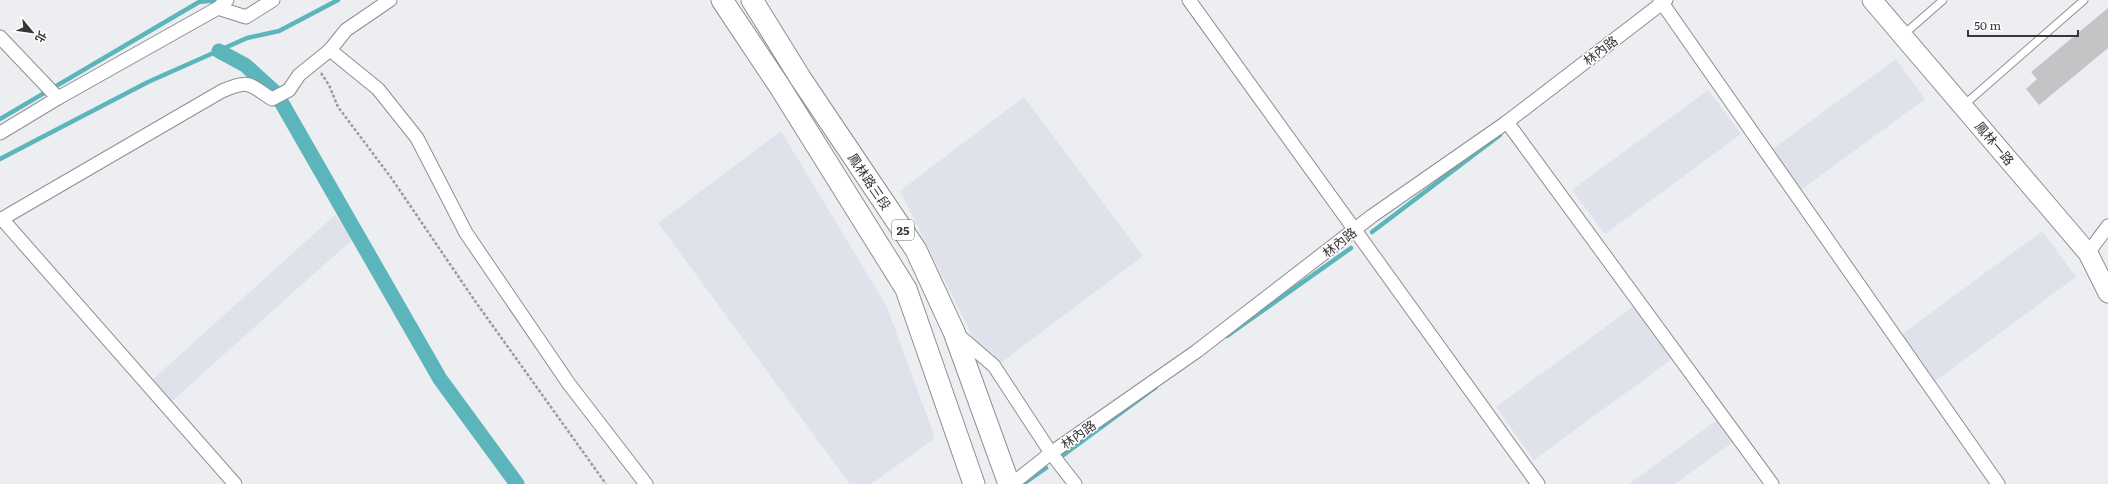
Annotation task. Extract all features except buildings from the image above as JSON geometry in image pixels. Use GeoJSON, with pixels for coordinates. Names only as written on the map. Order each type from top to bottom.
{"type":"FeatureCollection","features":[{"type":"Feature","properties":{"kind":"main road","name":"鳳林路三段"},"geometry":{"type":"LineString","coordinates":[[722,0],[780,87],[906,289],[974,484]]}},
{"type":"Feature","properties":{"kind":"main road","name":"鳳林路三段"},"geometry":{"type":"LineString","coordinates":[[752,0],[801,79],[916,250],[954,332],[1009,484]]}},
{"type":"Feature","properties":{"kind":"street"},"geometry":{"type":"LineString","coordinates":[[0,133],[56,96],[222,5],[246,17],[273,0]]}},
{"type":"Feature","properties":{"kind":"street"},"geometry":{"type":"LineString","coordinates":[[235,484],[1,219],[234,86],[248,84],[257,87],[272,99],[288,90],[299,75],[330,50],[346,30],[390,0]]}},
{"type":"Feature","properties":{"kind":"street"},"geometry":{"type":"LineString","coordinates":[[1189,0],[1538,484]]}},
{"type":"Feature","properties":{"kind":"street","name":"鳳林一路"},"geometry":{"type":"LineString","coordinates":[[1872,0],[1903,34],[2088,253],[2108,293]]}},
{"type":"Feature","properties":{"kind":"street"},"geometry":{"type":"LineString","coordinates":[[1663,1],[1998,484]]}},
{"type":"Feature","properties":{"kind":"street","name":"林內路"},"geometry":{"type":"LineString","coordinates":[[1012,484],[1051,453],[1197,351],[1354,230],[1507,122],[1663,1]]}},
{"type":"Feature","properties":{"kind":"street"},"geometry":{"type":"LineString","coordinates":[[0,37],[56,96]]}},
{"type":"Feature","properties":{"kind":"street"},"geometry":{"type":"LineString","coordinates":[[330,50],[378,89],[417,138],[466,233],[569,384],[646,484]]}},
{"type":"Feature","properties":{"kind":"street"},"geometry":{"type":"LineString","coordinates":[[1507,122],[1772,484]]}},
{"type":"Feature","properties":{"kind":"street"},"geometry":{"type":"LineString","coordinates":[[2088,253],[2108,226]]}},
{"type":"Feature","properties":{"kind":"street"},"geometry":{"type":"LineString","coordinates":[[954,332],[994,366],[1051,453],[1075,484]]}},
{"type":"Feature","properties":{"kind":"lane"},"geometry":{"type":"LineString","coordinates":[[1903,34],[1943,0]]}},
{"type":"Feature","properties":{"kind":"lane"},"geometry":{"type":"LineString","coordinates":[[1963,106],[2084,0]]}},
{"type":"Feature","properties":{"kind":"path"},"geometry":{"type":"LineString","coordinates":[[314,63],[329,85],[338,107],[392,179],[475,301],[606,484]]}},
{"type":"Feature","properties":{"kind":"shaded area"},"geometry":{"type":"Polygon","coordinates":[[[1896,59],[1925,99],[1801,190],[1771,150],[1896,59]]]}},
{"type":"Feature","properties":{"kind":"shaded area"},"geometry":{"type":"Polygon","coordinates":[[[1708,90],[1741,134],[1605,234],[1572,190],[1708,90]]]}},
{"type":"Feature","properties":{"kind":"shaded area"},"geometry":{"type":"Polygon","coordinates":[[[1024,97],[1143,256],[990,371],[900,191],[1024,97]]]}},
{"type":"Feature","properties":{"kind":"shaded area"},"geometry":{"type":"Polygon","coordinates":[[[781,131],[887,307],[935,438],[871,484],[850,484],[658,223],[781,131]]]}},
{"type":"Feature","properties":{"kind":"shaded area"},"geometry":{"type":"Polygon","coordinates":[[[335,215],[355,237],[171,402],[152,380],[335,215]]]}},
{"type":"Feature","properties":{"kind":"shaded area"},"geometry":{"type":"Polygon","coordinates":[[[2042,231],[2076,277],[1935,381],[1901,335],[2042,231]]]}},
{"type":"Feature","properties":{"kind":"shaded area"},"geometry":{"type":"Polygon","coordinates":[[[1638,303],[1676,356],[1534,460],[1496,407],[1638,303]]]}},
{"type":"Feature","properties":{"kind":"shaded area"},"geometry":{"type":"Polygon","coordinates":[[[1721,417],[1737,439],[1675,484],[1629,484],[1721,417]]]}},
{"type":"Feature","properties":{"kind":"waterway"},"geometry":{"type":"LineString","coordinates":[[0,119],[199,2],[219,0]]}},
{"type":"Feature","properties":{"kind":"waterway"},"geometry":{"type":"LineString","coordinates":[[0,159],[148,82],[247,38],[279,31],[338,0]]}},
{"type":"Feature","properties":{"kind":"waterway"},"geometry":{"type":"LineString","coordinates":[[219,51],[245,65],[276,93],[440,379],[517,484]]}},
{"type":"Feature","properties":{"kind":"waterway"},"geometry":{"type":"LineString","coordinates":[[1372,232],[1500,135]]}},
{"type":"Feature","properties":{"kind":"waterway"},"geometry":{"type":"LineString","coordinates":[[1227,336],[1351,248]]}},
{"type":"Feature","properties":{"kind":"waterway"},"geometry":{"type":"LineString","coordinates":[[1062,456],[1156,387]]}},
{"type":"Feature","properties":{"kind":"waterway"},"geometry":{"type":"LineString","coordinates":[[1023,484],[1046,468]]}}]}
